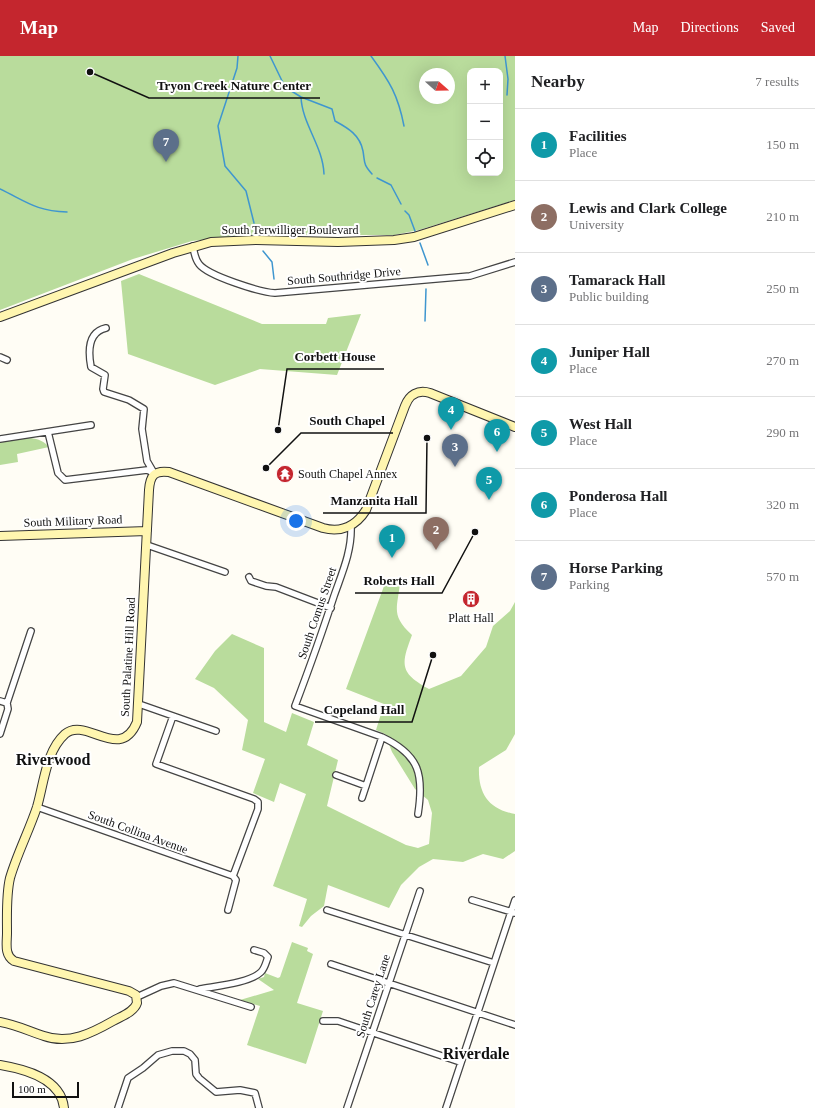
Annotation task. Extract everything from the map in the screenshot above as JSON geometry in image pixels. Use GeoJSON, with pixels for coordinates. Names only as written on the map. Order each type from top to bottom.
{"type":"FeatureCollection","features":[{"type":"Feature","properties":{"kind":"street","name":"South Terwilliger Boulevard"},"geometry":{"type":"LineString","coordinates":[[0,317],[193,246],[221,241],[243,240],[338,242],[394,240],[414,237],[515,204]]}},
{"type":"Feature","properties":{"kind":"street","name":"South Southridge Drive"},"geometry":{"type":"LineString","coordinates":[[193,246],[197,263],[207,271],[259,291],[275,293],[470,276],[515,262]]}},
{"type":"Feature","properties":{"kind":"street"},"geometry":{"type":"LineString","coordinates":[[106,328],[98,331],[90,343],[91,366],[105,375],[103,389],[106,393],[129,400],[144,409],[142,429],[147,461],[154,473]]}},
{"type":"Feature","properties":{"kind":"street"},"geometry":{"type":"LineString","coordinates":[[0,357],[7,360]]}},
{"type":"Feature","properties":{"kind":"street"},"geometry":{"type":"LineString","coordinates":[[48,432],[58,473],[63,479],[70,481],[147,470],[154,473],[160,471],[169,472],[326,529],[340,529],[351,526],[359,520],[368,507],[405,406],[415,394],[424,392],[430,393],[515,427]]}},
{"type":"Feature","properties":{"kind":"street"},"geometry":{"type":"LineString","coordinates":[[0,439],[91,425]]}},
{"type":"Feature","properties":{"kind":"street","name":"South Palatine Hill Road"},"geometry":{"type":"LineString","coordinates":[[137,997],[127,990],[19,964],[11,960],[7,949],[9,886],[19,851],[37,808],[50,760],[57,745],[65,734],[70,730],[76,729],[109,739],[122,738],[135,726],[139,704],[149,484],[154,473]]}},
{"type":"Feature","properties":{"kind":"street","name":"South Comus Street"},"geometry":{"type":"LineString","coordinates":[[351,526],[351,544],[331,608],[295,706],[382,737]]}},
{"type":"Feature","properties":{"kind":"street","name":"South Military Road"},"geometry":{"type":"LineString","coordinates":[[0,536],[147,531]]}},
{"type":"Feature","properties":{"kind":"street"},"geometry":{"type":"LineString","coordinates":[[147,545],[225,572]]}},
{"type":"Feature","properties":{"kind":"street"},"geometry":{"type":"LineString","coordinates":[[249,577],[251,581],[266,586],[276,587],[331,608]]}},
{"type":"Feature","properties":{"kind":"street"},"geometry":{"type":"LineString","coordinates":[[0,734],[8,709],[7,703],[31,632]]}},
{"type":"Feature","properties":{"kind":"street"},"geometry":{"type":"LineString","coordinates":[[0,700],[7,703]]}},
{"type":"Feature","properties":{"kind":"street"},"geometry":{"type":"LineString","coordinates":[[139,704],[216,731]]}},
{"type":"Feature","properties":{"kind":"street"},"geometry":{"type":"LineString","coordinates":[[174,716],[156,764],[254,799],[258,802],[258,809],[232,876],[236,880],[228,910]]}},
{"type":"Feature","properties":{"kind":"street"},"geometry":{"type":"LineString","coordinates":[[362,798],[382,737],[393,742],[405,752],[418,767],[421,793],[418,814]]}},
{"type":"Feature","properties":{"kind":"street"},"geometry":{"type":"LineString","coordinates":[[336,775],[366,786]]}},
{"type":"Feature","properties":{"kind":"street","name":"South Collina Avenue"},"geometry":{"type":"LineString","coordinates":[[37,808],[232,876]]}},
{"type":"Feature","properties":{"kind":"street","name":"South Carey Lane"},"geometry":{"type":"LineString","coordinates":[[347,1108],[420,891]]}},
{"type":"Feature","properties":{"kind":"street"},"geometry":{"type":"LineString","coordinates":[[472,900],[513,913]]}},
{"type":"Feature","properties":{"kind":"street"},"geometry":{"type":"LineString","coordinates":[[446,1108],[494,963],[513,913],[515,900]]}},
{"type":"Feature","properties":{"kind":"street"},"geometry":{"type":"LineString","coordinates":[[327,910],[494,963]]}},
{"type":"Feature","properties":{"kind":"street"},"geometry":{"type":"LineString","coordinates":[[198,990],[251,978],[259,974],[263,970],[268,957],[264,953],[254,950]]}},
{"type":"Feature","properties":{"kind":"street"},"geometry":{"type":"LineString","coordinates":[[331,964],[515,1025]]}},
{"type":"Feature","properties":{"kind":"street"},"geometry":{"type":"LineString","coordinates":[[0,1022],[20,1027],[50,1038],[75,1038],[91,1032],[132,1010],[137,1005],[137,997],[162,986],[174,983],[251,1007]]}},
{"type":"Feature","properties":{"kind":"street"},"geometry":{"type":"LineString","coordinates":[[323,1020],[338,1021],[460,1062]]}},
{"type":"Feature","properties":{"kind":"street"},"geometry":{"type":"LineString","coordinates":[[118,1108],[128,1078],[158,1055],[184,1051],[192,1056],[196,1063],[196,1074],[214,1091],[219,1093],[240,1090],[255,1093],[259,1108]]}},
{"type":"Feature","properties":{"kind":"street"},"geometry":{"type":"LineString","coordinates":[[0,1065],[20,1068],[45,1080],[61,1095],[64,1108]]}},
{"type":"Feature","properties":{"kind":"green space"},"geometry":{"type":"Polygon","coordinates":[[[0,56],[515,56],[515,200],[419,230],[394,235],[244,235],[192,241],[133,259],[0,310],[0,56]]]}},
{"type":"Feature","properties":{"kind":"green space"},"geometry":{"type":"Polygon","coordinates":[[[139,274],[262,324],[326,324],[328,318],[361,314],[337,375],[260,369],[215,385],[128,354],[121,281],[139,274]]]}},
{"type":"Feature","properties":{"kind":"green space"},"geometry":{"type":"Polygon","coordinates":[[[32,438],[44,442],[49,447],[17,454],[18,462],[0,465],[0,441],[32,438]]]}},
{"type":"Feature","properties":{"kind":"green space"},"geometry":{"type":"Polygon","coordinates":[[[387,578],[400,583],[397,606],[398,617],[405,628],[412,635],[406,653],[405,667],[412,678],[429,689],[461,676],[486,647],[493,626],[510,611],[515,602],[515,734],[506,750],[479,767],[479,776],[480,785],[483,792],[491,804],[506,812],[515,814],[515,851],[503,859],[483,854],[463,862],[433,859],[419,867],[401,885],[389,908],[328,885],[324,906],[311,916],[302,927],[299,926],[307,899],[273,886],[306,794],[280,783],[274,802],[253,793],[265,759],[242,750],[248,720],[214,688],[195,679],[215,651],[232,634],[264,648],[264,722],[286,732],[292,713],[314,722],[307,745],[338,760],[327,806],[406,845],[418,848],[429,844],[432,813],[428,800],[415,789],[392,752],[385,734],[376,730],[384,704],[346,689],[387,578]]]}},
{"type":"Feature","properties":{"kind":"green space"},"geometry":{"type":"Polygon","coordinates":[[[292,942],[308,948],[307,951],[313,954],[297,1003],[323,1011],[306,1064],[247,1045],[260,1006],[240,1000],[274,990],[258,979],[264,977],[265,973],[278,978],[280,977],[292,942]]]}},
{"type":"Feature","properties":{"kind":"waterway"},"geometry":{"type":"LineString","coordinates":[[238,56],[237,68],[218,126],[225,166],[246,191],[254,223]]}},
{"type":"Feature","properties":{"kind":"waterway"},"geometry":{"type":"LineString","coordinates":[[270,56],[285,87],[301,97],[332,109],[335,121],[349,129],[356,136],[363,151],[364,161],[372,174]]}},
{"type":"Feature","properties":{"kind":"waterway"},"geometry":{"type":"LineString","coordinates":[[371,56],[396,97],[404,126]]}},
{"type":"Feature","properties":{"kind":"waterway"},"geometry":{"type":"LineString","coordinates":[[505,56],[508,79],[507,95]]}},
{"type":"Feature","properties":{"kind":"waterway"},"geometry":{"type":"LineString","coordinates":[[301,97],[302,107],[320,154],[324,174]]}},
{"type":"Feature","properties":{"kind":"waterway"},"geometry":{"type":"LineString","coordinates":[[377,178],[391,185],[401,204]]}},
{"type":"Feature","properties":{"kind":"waterway"},"geometry":{"type":"LineString","coordinates":[[0,189],[39,208],[67,212]]}},
{"type":"Feature","properties":{"kind":"waterway"},"geometry":{"type":"LineString","coordinates":[[405,211],[409,215],[415,231]]}},
{"type":"Feature","properties":{"kind":"waterway"},"geometry":{"type":"LineString","coordinates":[[259,230],[261,237]]}},
{"type":"Feature","properties":{"kind":"waterway"},"geometry":{"type":"LineString","coordinates":[[420,243],[428,265]]}},
{"type":"Feature","properties":{"kind":"waterway"},"geometry":{"type":"LineString","coordinates":[[263,251],[272,262],[274,279]]}},
{"type":"Feature","properties":{"kind":"waterway"},"geometry":{"type":"LineString","coordinates":[[425,321],[426,289]]}},
{"type":"Feature","properties":{"kind":"place","name":"Tryon Creek Nature Center"},"geometry":{"type":"Point","coordinates":[90,72]}},
{"type":"Feature","properties":{"kind":"place","name":"Horse Parking"},"geometry":{"type":"Point","coordinates":[166,162]}},
{"type":"Feature","properties":{"kind":"place","name":"Corbett House"},"geometry":{"type":"Point","coordinates":[278,430]}},
{"type":"Feature","properties":{"kind":"place","name":"Juniper Hall"},"geometry":{"type":"Point","coordinates":[451,430]}},
{"type":"Feature","properties":{"kind":"place","name":"Manzanita Hall"},"geometry":{"type":"Point","coordinates":[427,438]}},
{"type":"Feature","properties":{"kind":"place","name":"Ponderosa Hall"},"geometry":{"type":"Point","coordinates":[497,452]}},
{"type":"Feature","properties":{"kind":"place","name":"Tamarack Hall"},"geometry":{"type":"Point","coordinates":[455,467]}},
{"type":"Feature","properties":{"kind":"place","name":"South Chapel"},"geometry":{"type":"Point","coordinates":[266,468]}},
{"type":"Feature","properties":{"kind":"place","name":"South Chapel Annex"},"geometry":{"type":"Point","coordinates":[285,474]}},
{"type":"Feature","properties":{"kind":"place","name":"West Hall"},"geometry":{"type":"Point","coordinates":[489,500]}},
{"type":"Feature","properties":{"kind":"place","name":"Roberts Hall"},"geometry":{"type":"Point","coordinates":[475,532]}},
{"type":"Feature","properties":{"kind":"place","name":"Lewis and Clark College"},"geometry":{"type":"Point","coordinates":[436,550]}},
{"type":"Feature","properties":{"kind":"place","name":"Facilities"},"geometry":{"type":"Point","coordinates":[392,558]}},
{"type":"Feature","properties":{"kind":"place","name":"Platt Hall"},"geometry":{"type":"Point","coordinates":[471,599]}},
{"type":"Feature","properties":{"kind":"place","name":"Copeland Hall"},"geometry":{"type":"Point","coordinates":[433,655]}},
{"type":"Feature","properties":{"kind":"district","name":"Riverwood"},"geometry":{"type":"Point","coordinates":[53,759]}},
{"type":"Feature","properties":{"kind":"district","name":"Riverdale"},"geometry":{"type":"Point","coordinates":[476,1053]}}]}
